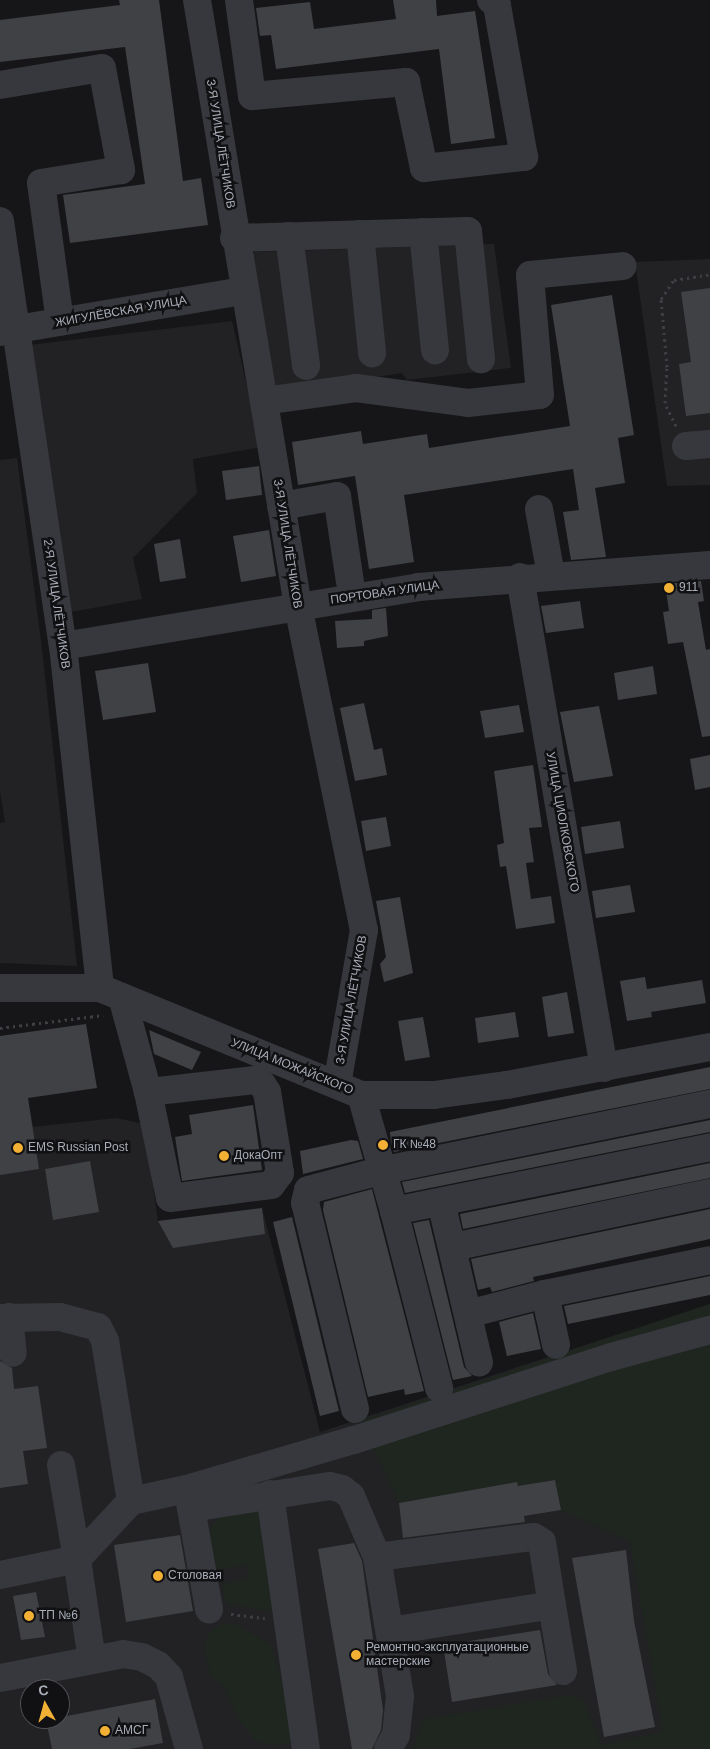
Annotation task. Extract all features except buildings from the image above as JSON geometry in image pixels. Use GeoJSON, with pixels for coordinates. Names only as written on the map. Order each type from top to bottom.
{"type":"FeatureCollection","features":[{"type":"Feature","properties":{"kind":"street","name":"3-Я УЛИЦА ЛЁТЧИКОВ"},"geometry":{"type":"LineString","coordinates":[[197,0],[242,291],[264,401],[298,606],[364,930],[337,1084]]}},
{"type":"Feature","properties":{"kind":"street"},"geometry":{"type":"LineString","coordinates":[[238,0],[252,96],[406,82],[424,168],[524,158],[497,5],[491,0]]}},
{"type":"Feature","properties":{"kind":"street"},"geometry":{"type":"LineString","coordinates":[[0,85],[102,68],[121,170],[41,184],[60,322]]}},
{"type":"Feature","properties":{"kind":"street","name":"2-Я УЛИЦА ЛЁТЧИКОВ"},"geometry":{"type":"LineString","coordinates":[[0,221],[8,331],[63,646],[116,999],[148,1092],[170,1198],[272,1185],[280,1173],[267,1092],[262,1084],[255,1080],[148,1092]]}},
{"type":"Feature","properties":{"kind":"street"},"geometry":{"type":"LineString","coordinates":[[234,238],[468,231],[481,359]]}},
{"type":"Feature","properties":{"kind":"street"},"geometry":{"type":"LineString","coordinates":[[424,232],[435,350]]}},
{"type":"Feature","properties":{"kind":"street"},"geometry":{"type":"LineString","coordinates":[[360,234],[372,353]]}},
{"type":"Feature","properties":{"kind":"street"},"geometry":{"type":"LineString","coordinates":[[290,236],[306,366]]}},
{"type":"Feature","properties":{"kind":"street"},"geometry":{"type":"LineString","coordinates":[[264,401],[356,388],[468,403],[540,395],[530,275],[623,266]]}},
{"type":"Feature","properties":{"kind":"street","name":"ЖИГУЛЁВСКАЯ УЛИЦА"},"geometry":{"type":"LineString","coordinates":[[8,331],[242,291]]}},
{"type":"Feature","properties":{"kind":"street"},"geometry":{"type":"LineString","coordinates":[[281,506],[337,496],[350,582]]}},
{"type":"Feature","properties":{"kind":"street"},"geometry":{"type":"LineString","coordinates":[[539,509],[551,575]]}},
{"type":"Feature","properties":{"kind":"street","name":"ПОРТОВАЯ УЛИЦА"},"geometry":{"type":"LineString","coordinates":[[63,646],[418,587],[520,577],[710,566]]}},
{"type":"Feature","properties":{"kind":"street","name":"УЛИЦА ЦИОЛКОВСКОГО"},"geometry":{"type":"LineString","coordinates":[[520,577],[604,1068]]}},
{"type":"Feature","properties":{"kind":"street","name":"УЛИЦА МОЖАЙСКОГО"},"geometry":{"type":"LineString","coordinates":[[0,988],[116,999],[361,1095],[434,1095],[604,1068],[710,1047]]}},
{"type":"Feature","properties":{"kind":"street"},"geometry":{"type":"LineString","coordinates":[[361,1095],[380,1171],[394,1211],[439,1388]]}},
{"type":"Feature","properties":{"kind":"street"},"geometry":{"type":"LineString","coordinates":[[355,1409],[304,1194],[308,1190],[380,1171],[710,1104]]}},
{"type":"Feature","properties":{"kind":"street"},"geometry":{"type":"LineString","coordinates":[[394,1211],[710,1147]]}},
{"type":"Feature","properties":{"kind":"street"},"geometry":{"type":"LineString","coordinates":[[453,1247],[710,1193]]}},
{"type":"Feature","properties":{"kind":"street"},"geometry":{"type":"LineString","coordinates":[[441,1202],[479,1363]]}},
{"type":"Feature","properties":{"kind":"street"},"geometry":{"type":"LineString","coordinates":[[468,1314],[545,1294],[710,1260]]}},
{"type":"Feature","properties":{"kind":"street"},"geometry":{"type":"LineString","coordinates":[[545,1294],[556,1345]]}},
{"type":"Feature","properties":{"kind":"street"},"geometry":{"type":"LineString","coordinates":[[13,1353],[4,1318],[60,1317],[98,1327],[106,1341],[131,1501]]}},
{"type":"Feature","properties":{"kind":"street"},"geometry":{"type":"LineString","coordinates":[[189,1499],[354,1440],[611,1357],[710,1330]]}},
{"type":"Feature","properties":{"kind":"street"},"geometry":{"type":"LineString","coordinates":[[61,1465],[92,1660]]}},
{"type":"Feature","properties":{"kind":"street"},"geometry":{"type":"LineString","coordinates":[[0,1575],[77,1559],[131,1501],[270,1494],[330,1486],[342,1489],[351,1496],[377,1557],[390,1630],[400,1696],[396,1735],[388,1749]]}},
{"type":"Feature","properties":{"kind":"street"},"geometry":{"type":"LineString","coordinates":[[270,1494],[306,1749]]}},
{"type":"Feature","properties":{"kind":"street"},"geometry":{"type":"LineString","coordinates":[[189,1499],[209,1608]]}},
{"type":"Feature","properties":{"kind":"street"},"geometry":{"type":"LineString","coordinates":[[377,1557],[534,1537],[542,1542],[563,1671]]}},
{"type":"Feature","properties":{"kind":"street"},"geometry":{"type":"LineString","coordinates":[[390,1630],[552,1605]]}},
{"type":"Feature","properties":{"kind":"street"},"geometry":{"type":"LineString","coordinates":[[0,1678],[131,1654],[158,1665],[169,1677],[189,1749]]}},
{"type":"Feature","properties":{"kind":"path"},"geometry":{"type":"LineString","coordinates":[[698,445],[665,403],[667,368],[661,299],[674,280],[710,274]]}},
{"type":"Feature","properties":{"kind":"path"},"geometry":{"type":"LineString","coordinates":[[0,1028],[116,999]]}},
{"type":"Feature","properties":{"kind":"path"},"geometry":{"type":"LineString","coordinates":[[209,1608],[265,1618],[288,1615]]}},
{"type":"Feature","properties":{"kind":"shaded area"},"geometry":{"type":"Polygon","coordinates":[[[494,244],[511,368],[407,380],[402,373],[272,392],[248,257],[255,252],[494,244]]]}},
{"type":"Feature","properties":{"kind":"shaded area"},"geometry":{"type":"Polygon","coordinates":[[[710,259],[710,485],[667,486],[635,262],[710,259]]]}},
{"type":"Feature","properties":{"kind":"shaded area"},"geometry":{"type":"Polygon","coordinates":[[[232,321],[261,447],[193,459],[197,493],[133,558],[142,599],[71,612],[29,345],[232,321]]]}},
{"type":"Feature","properties":{"kind":"shaded area"},"geometry":{"type":"Polygon","coordinates":[[[17,458],[42,649],[77,966],[0,963],[0,823],[5,822],[0,792],[0,460],[17,458]]]}},
{"type":"Feature","properties":{"kind":"shaded area"},"geometry":{"type":"Polygon","coordinates":[[[0,1105],[11,1113],[30,1110],[33,1127],[116,1118],[144,1124],[158,1221],[262,1208],[320,1432],[710,1304],[710,1749],[0,1749],[0,1105]]]}},
{"type":"Feature","properties":{"kind":"shaded area"},"geometry":{"type":"Polygon","coordinates":[[[710,1304],[710,1749],[413,1749],[424,1719],[569,1695],[584,1700],[601,1745],[663,1732],[630,1542],[561,1510],[555,1480],[518,1486],[517,1482],[399,1503],[361,1421],[710,1304]]]}},
{"type":"Feature","properties":{"kind":"shaded area"},"geometry":{"type":"Polygon","coordinates":[[[259,1509],[277,1605],[267,1611],[226,1604],[222,1584],[249,1578],[246,1565],[217,1570],[209,1530],[224,1512],[259,1509]]]}},
{"type":"Feature","properties":{"kind":"shaded area"},"geometry":{"type":"Polygon","coordinates":[[[221,1624],[238,1625],[271,1645],[297,1733],[291,1743],[275,1745],[256,1741],[240,1722],[224,1687],[211,1676],[204,1649],[208,1634],[221,1624]]]}},
{"type":"Feature","properties":{"kind":"place","name":"911"},"geometry":{"type":"Point","coordinates":[669,588]}},
{"type":"Feature","properties":{"kind":"place","name":"ГК №48"},"geometry":{"type":"Point","coordinates":[383,1145]}},
{"type":"Feature","properties":{"kind":"place","name":"EMS Russian Рost"},"geometry":{"type":"Point","coordinates":[18,1148]}},
{"type":"Feature","properties":{"kind":"place","name":"ДокаОпт"},"geometry":{"type":"Point","coordinates":[224,1156]}},
{"type":"Feature","properties":{"kind":"place","name":"Столовая"},"geometry":{"type":"Point","coordinates":[158,1576]}},
{"type":"Feature","properties":{"kind":"place","name":"ТП №6"},"geometry":{"type":"Point","coordinates":[29,1616]}},
{"type":"Feature","properties":{"kind":"place","name":"Ремонтно-эксплуатационные мастерские"},"geometry":{"type":"Point","coordinates":[356,1655]}},
{"type":"Feature","properties":{"kind":"place","name":"АМСГ"},"geometry":{"type":"Point","coordinates":[105,1731]}}]}
